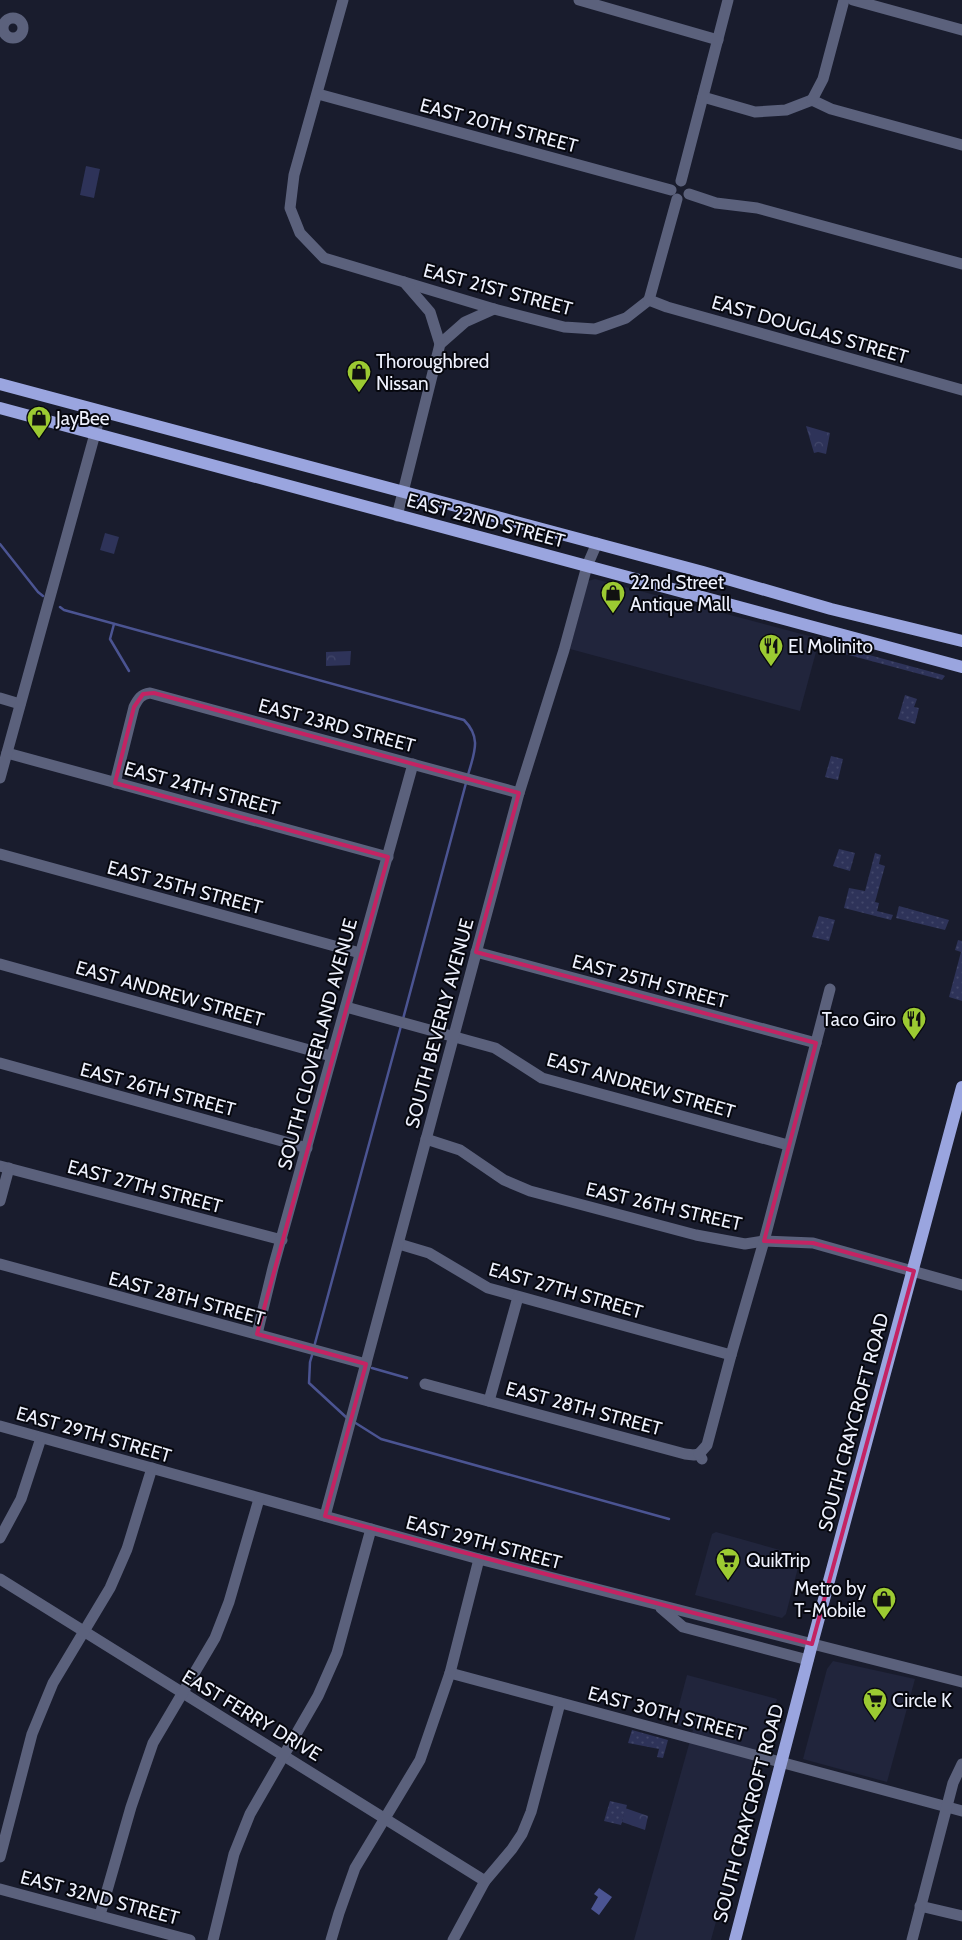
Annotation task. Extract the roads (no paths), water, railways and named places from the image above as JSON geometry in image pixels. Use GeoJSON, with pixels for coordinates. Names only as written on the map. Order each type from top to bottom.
{"type":"FeatureCollection","features":[{"type":"Feature","properties":{"kind":"main road","name":"EAST 22ND STREET"},"geometry":{"type":"LineString","coordinates":[[0,384],[402,493],[597,543],[831,609],[962,641]]}},
{"type":"Feature","properties":{"kind":"main road","name":"EAST 22ND STREET"},"geometry":{"type":"LineString","coordinates":[[0,408],[962,668]]}},
{"type":"Feature","properties":{"kind":"main road","name":"SOUTH CRAYCROFT ROAD"},"geometry":{"type":"LineString","coordinates":[[735,1940],[812,1644],[959,1114],[962,1087]]}},
{"type":"Feature","properties":{"kind":"street"},"geometry":{"type":"LineString","coordinates":[[343,0],[294,175],[290,208],[300,233],[324,258],[404,282]]}},
{"type":"Feature","properties":{"kind":"street"},"geometry":{"type":"LineString","coordinates":[[579,0],[718,40]]}},
{"type":"Feature","properties":{"kind":"street"},"geometry":{"type":"LineString","coordinates":[[681,181],[728,0]]}},
{"type":"Feature","properties":{"kind":"street"},"geometry":{"type":"LineString","coordinates":[[703,97],[755,112],[786,110],[812,100],[823,79],[844,0]]}},
{"type":"Feature","properties":{"kind":"street"},"geometry":{"type":"LineString","coordinates":[[853,0],[962,30]]}},
{"type":"Feature","properties":{"kind":"street","name":"EAST 20TH STREET"},"geometry":{"type":"LineString","coordinates":[[318,94],[674,194]]}},
{"type":"Feature","properties":{"kind":"street"},"geometry":{"type":"LineString","coordinates":[[812,100],[831,109],[962,145]]}},
{"type":"Feature","properties":{"kind":"street"},"geometry":{"type":"LineString","coordinates":[[649,300],[674,194],[675,182],[681,181],[688,185],[689,194]]}},
{"type":"Feature","properties":{"kind":"street"},"geometry":{"type":"LineString","coordinates":[[674,194],[684,199],[689,194]]}},
{"type":"Feature","properties":{"kind":"street"},"geometry":{"type":"LineString","coordinates":[[689,194],[716,203],[756,208],[962,264]]}},
{"type":"Feature","properties":{"kind":"street","name":"EAST 21ST STREET"},"geometry":{"type":"LineString","coordinates":[[404,282],[494,309],[564,327],[596,329],[626,318],[649,300]]}},
{"type":"Feature","properties":{"kind":"street","name":"EAST 21ST STREET"},"geometry":{"type":"LineString","coordinates":[[404,282],[430,312],[440,344]]}},
{"type":"Feature","properties":{"kind":"street","name":"EAST DOUGLAS STREET"},"geometry":{"type":"LineString","coordinates":[[649,300],[676,310],[962,390]]}},
{"type":"Feature","properties":{"kind":"street"},"geometry":{"type":"LineString","coordinates":[[397,516],[440,344],[465,322],[494,309]]}},
{"type":"Feature","properties":{"kind":"street"},"geometry":{"type":"LineString","coordinates":[[0,778],[101,412]]}},
{"type":"Feature","properties":{"kind":"street","name":"SOUTH BEVERLY AVENUE"},"geometry":{"type":"LineString","coordinates":[[325,1516],[519,793],[564,650],[587,566],[597,543]]}},
{"type":"Feature","properties":{"kind":"street","name":"EAST 23RD STREET"},"geometry":{"type":"LineString","coordinates":[[115,783],[134,707],[142,691],[519,793]]}},
{"type":"Feature","properties":{"kind":"street"},"geometry":{"type":"LineString","coordinates":[[0,698],[20,704]]}},
{"type":"Feature","properties":{"kind":"street","name":"EAST 24TH STREET"},"geometry":{"type":"LineString","coordinates":[[7,753],[388,857]]}},
{"type":"Feature","properties":{"kind":"street","name":"SOUTH CLOVERLAND AVENUE"},"geometry":{"type":"LineString","coordinates":[[257,1334],[331,1056],[413,764]]}},
{"type":"Feature","properties":{"kind":"street","name":"EAST 25TH STREET"},"geometry":{"type":"LineString","coordinates":[[0,854],[360,953]]}},
{"type":"Feature","properties":{"kind":"street","name":"EAST 25TH STREET"},"geometry":{"type":"LineString","coordinates":[[476,952],[816,1043]]}},
{"type":"Feature","properties":{"kind":"street","name":"EAST ANDREW STREET"},"geometry":{"type":"LineString","coordinates":[[0,964],[331,1056]]}},
{"type":"Feature","properties":{"kind":"street"},"geometry":{"type":"LineString","coordinates":[[730,1355],[764,1241],[830,989]]}},
{"type":"Feature","properties":{"kind":"street","name":"EAST ANDREW STREET"},"geometry":{"type":"LineString","coordinates":[[346,1006],[495,1048],[542,1078],[788,1145]]}},
{"type":"Feature","properties":{"kind":"street","name":"EAST 26TH STREET"},"geometry":{"type":"LineString","coordinates":[[0,1063],[307,1148]]}},
{"type":"Feature","properties":{"kind":"street","name":"EAST 26TH STREET"},"geometry":{"type":"LineString","coordinates":[[426,1139],[460,1150],[504,1180],[530,1191],[696,1235],[745,1244],[764,1241],[813,1243],[962,1284]]}},
{"type":"Feature","properties":{"kind":"street"},"geometry":{"type":"LineString","coordinates":[[0,1201],[4,1167]]}},
{"type":"Feature","properties":{"kind":"street","name":"EAST 27TH STREET"},"geometry":{"type":"LineString","coordinates":[[4,1167],[282,1240]]}},
{"type":"Feature","properties":{"kind":"street","name":"EAST 27TH STREET"},"geometry":{"type":"LineString","coordinates":[[399,1244],[429,1253],[488,1288],[730,1355]]}},
{"type":"Feature","properties":{"kind":"street","name":"EAST 28TH STREET"},"geometry":{"type":"LineString","coordinates":[[0,1264],[366,1364]]}},
{"type":"Feature","properties":{"kind":"street"},"geometry":{"type":"LineString","coordinates":[[488,1401],[518,1297]]}},
{"type":"Feature","properties":{"kind":"street","name":"EAST 28TH STREET"},"geometry":{"type":"LineString","coordinates":[[425,1384],[685,1454],[700,1456],[707,1445],[730,1355]]}},
{"type":"Feature","properties":{"kind":"street","name":"EAST 29TH STREET"},"geometry":{"type":"LineString","coordinates":[[0,1426],[479,1560],[962,1682]]}},
{"type":"Feature","properties":{"kind":"street"},"geometry":{"type":"LineString","coordinates":[[0,1538],[21,1499],[41,1438]]}},
{"type":"Feature","properties":{"kind":"street"},"geometry":{"type":"LineString","coordinates":[[0,1857],[32,1734],[53,1683],[110,1588],[127,1549],[152,1468]]}},
{"type":"Feature","properties":{"kind":"street"},"geometry":{"type":"LineString","coordinates":[[100,1916],[131,1807],[153,1743],[215,1638],[229,1602],[259,1498]]}},
{"type":"Feature","properties":{"kind":"street"},"geometry":{"type":"LineString","coordinates":[[213,1940],[234,1854],[250,1814],[318,1696],[337,1653],[371,1529]]}},
{"type":"Feature","properties":{"kind":"street"},"geometry":{"type":"LineString","coordinates":[[331,1940],[355,1868],[420,1760],[450,1673],[479,1560]]}},
{"type":"Feature","properties":{"kind":"street","name":"EAST FERRY DRIVE"},"geometry":{"type":"LineString","coordinates":[[0,1579],[182,1694],[283,1754],[486,1881]]}},
{"type":"Feature","properties":{"kind":"street"},"geometry":{"type":"LineString","coordinates":[[658,1605],[683,1627],[808,1660]]}},
{"type":"Feature","properties":{"kind":"street","name":"EAST 30TH STREET"},"geometry":{"type":"LineString","coordinates":[[450,1673],[962,1811]]}},
{"type":"Feature","properties":{"kind":"street"},"geometry":{"type":"LineString","coordinates":[[452,1940],[486,1881],[512,1849],[527,1822],[560,1703]]}},
{"type":"Feature","properties":{"kind":"street"},"geometry":{"type":"LineString","coordinates":[[912,1940],[953,1783],[962,1764]]}},
{"type":"Feature","properties":{"kind":"street","name":"EAST 32ND STREET"},"geometry":{"type":"LineString","coordinates":[[0,1889],[190,1940]]}},
{"type":"Feature","properties":{"kind":"street"},"geometry":{"type":"LineString","coordinates":[[920,1906],[962,1916]]}},
{"type":"Feature","properties":{"kind":"waterway"},"geometry":{"type":"LineString","coordinates":[[0,544],[43,596]]}},
{"type":"Feature","properties":{"kind":"waterway"},"geometry":{"type":"LineString","coordinates":[[60,607],[64,610],[464,720],[470,727],[475,740],[474,753],[468,775]]}},
{"type":"Feature","properties":{"kind":"waterway"},"geometry":{"type":"LineString","coordinates":[[114,624],[110,639],[129,671]]}},
{"type":"Feature","properties":{"kind":"waterway"},"geometry":{"type":"LineString","coordinates":[[403,1019],[466,783]]}},
{"type":"Feature","properties":{"kind":"waterway"},"geometry":{"type":"LineString","coordinates":[[314,1347],[401,1026]]}},
{"type":"Feature","properties":{"kind":"waterway"},"geometry":{"type":"LineString","coordinates":[[313,1352],[310,1362],[309,1383],[347,1418]]}},
{"type":"Feature","properties":{"kind":"waterway"},"geometry":{"type":"LineString","coordinates":[[372,1368],[407,1378]]}},
{"type":"Feature","properties":{"kind":"waterway"},"geometry":{"type":"LineString","coordinates":[[354,1422],[381,1439],[669,1519]]}},
{"type":"Feature","properties":{"kind":"place","name":"Thoroughbred Nissan"},"geometry":{"type":"Point","coordinates":[359,393]}},
{"type":"Feature","properties":{"kind":"place","name":"JayBee"},"geometry":{"type":"Point","coordinates":[39,439]}},
{"type":"Feature","properties":{"kind":"place","name":"22nd Street Antique Mall"},"geometry":{"type":"Point","coordinates":[613,614]}},
{"type":"Feature","properties":{"kind":"place","name":"El Molinito"},"geometry":{"type":"Point","coordinates":[771,667]}},
{"type":"Feature","properties":{"kind":"place","name":"Taco Giro"},"geometry":{"type":"Point","coordinates":[914,1040]}},
{"type":"Feature","properties":{"kind":"place","name":"QuikTrip"},"geometry":{"type":"Point","coordinates":[728,1581]}},
{"type":"Feature","properties":{"kind":"place","name":"Metro by T-Mobile"},"geometry":{"type":"Point","coordinates":[884,1620]}},
{"type":"Feature","properties":{"kind":"place","name":"Circle K"},"geometry":{"type":"Point","coordinates":[875,1721]}}]}
